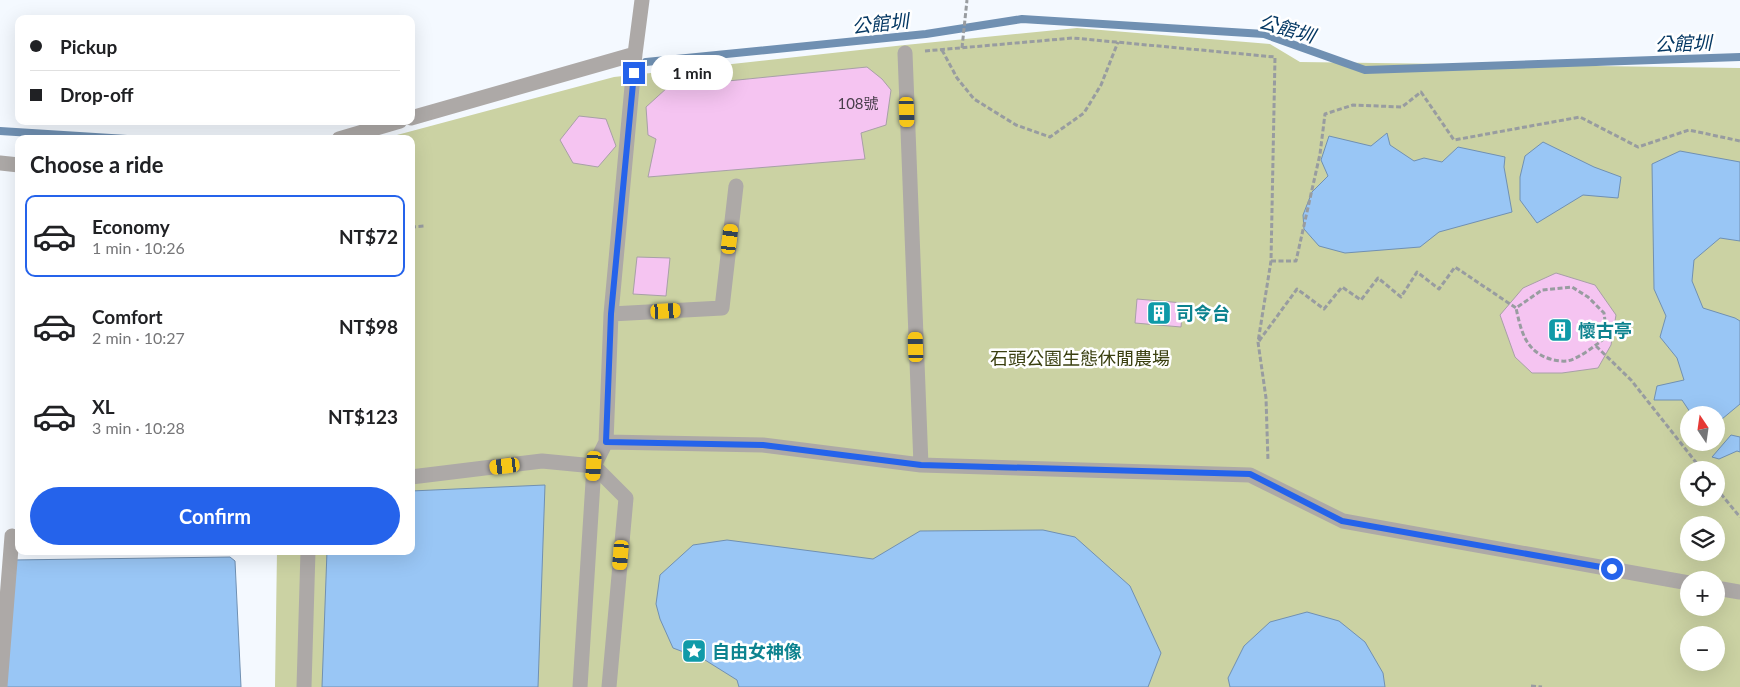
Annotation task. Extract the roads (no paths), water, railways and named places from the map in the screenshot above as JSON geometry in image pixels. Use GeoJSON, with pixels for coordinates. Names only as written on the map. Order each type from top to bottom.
{"type":"FeatureCollection","features":[{"type":"Feature","properties":{"kind":"lane"},"geometry":{"type":"LineString","coordinates":[[580,687],[594,466],[606,442],[611,314],[635,54],[642,0]]}},
{"type":"Feature","properties":{"kind":"lane"},"geometry":{"type":"LineString","coordinates":[[904,53],[921,465]]}},
{"type":"Feature","properties":{"kind":"lane"},"geometry":{"type":"LineString","coordinates":[[415,117],[635,54]]}},
{"type":"Feature","properties":{"kind":"lane"},"geometry":{"type":"LineString","coordinates":[[353,135],[386,125]]}},
{"type":"Feature","properties":{"kind":"lane"},"geometry":{"type":"LineString","coordinates":[[0,163],[15,165]]}},
{"type":"Feature","properties":{"kind":"lane"},"geometry":{"type":"LineString","coordinates":[[611,314],[722,308],[736,186]]}},
{"type":"Feature","properties":{"kind":"lane"},"geometry":{"type":"LineString","coordinates":[[606,442],[763,445],[921,465],[1250,474],[1342,521],[1680,581]]}},
{"type":"Feature","properties":{"kind":"lane"},"geometry":{"type":"LineString","coordinates":[[415,477],[542,461],[594,466],[626,498],[609,687]]}},
{"type":"Feature","properties":{"kind":"lane"},"geometry":{"type":"LineString","coordinates":[[0,686],[10,535]]}},
{"type":"Feature","properties":{"kind":"lane"},"geometry":{"type":"LineString","coordinates":[[304,687],[308,555]]}},
{"type":"Feature","properties":{"kind":"lane"},"geometry":{"type":"LineString","coordinates":[[1725,590],[1740,592]]}},
{"type":"Feature","properties":{"kind":"water"},"geometry":{"type":"Polygon","coordinates":[[[1387,133],[1390,145],[1414,161],[1424,158],[1442,162],[1458,147],[1505,157],[1504,167],[1512,212],[1439,232],[1420,247],[1345,253],[1319,246],[1304,229],[1303,215],[1312,192],[1328,176],[1321,160],[1329,136],[1371,146],[1387,133]]]}},
{"type":"Feature","properties":{"kind":"water"},"geometry":{"type":"Polygon","coordinates":[[[1543,142],[1594,167],[1621,177],[1618,198],[1583,195],[1537,223],[1520,200],[1520,177],[1525,156],[1543,142]]]}},
{"type":"Feature","properties":{"kind":"water"},"geometry":{"type":"Polygon","coordinates":[[[1680,151],[1740,162],[1740,241],[1720,238],[1694,260],[1692,281],[1703,308],[1740,321],[1740,404],[1725,416],[1725,406],[1686,406],[1682,400],[1654,400],[1657,386],[1684,380],[1677,358],[1660,337],[1666,316],[1654,289],[1652,164],[1680,151]]]}},
{"type":"Feature","properties":{"kind":"water"},"geometry":{"type":"Polygon","coordinates":[[[1731,435],[1740,437],[1740,452],[1737,451],[1719,459],[1712,457],[1717,451],[1725,451],[1725,442],[1731,435]]]}},
{"type":"Feature","properties":{"kind":"water"},"geometry":{"type":"Polygon","coordinates":[[[545,485],[538,687],[322,687],[327,555],[415,555],[415,491],[545,485]]]}},
{"type":"Feature","properties":{"kind":"water"},"geometry":{"type":"Polygon","coordinates":[[[1043,530],[1075,537],[1130,586],[1161,653],[1148,687],[739,687],[737,680],[705,660],[673,648],[660,619],[656,604],[660,575],[693,545],[727,540],[873,559],[920,531],[1043,530]]]}},
{"type":"Feature","properties":{"kind":"water"},"geometry":{"type":"Polygon","coordinates":[[[230,557],[235,561],[241,687],[3,687],[12,560],[230,557]]]}},
{"type":"Feature","properties":{"kind":"water"},"geometry":{"type":"Polygon","coordinates":[[[1307,612],[1339,621],[1365,642],[1383,673],[1385,687],[1230,687],[1228,678],[1244,646],[1270,622],[1307,612]]]}},
{"type":"Feature","properties":{"kind":"waterway","name":"公館圳"},"geometry":{"type":"LineString","coordinates":[[646,62],[926,34],[1022,19],[1264,34],[1365,70],[1740,57]]}},
{"type":"Feature","properties":{"kind":"waterway","name":"公館圳"},"geometry":{"type":"LineString","coordinates":[[0,131],[64,135]]}},
{"type":"Feature","properties":{"kind":"place","name":"司令台"},"geometry":{"type":"Point","coordinates":[1159,313]}},
{"type":"Feature","properties":{"kind":"place","name":"懷古亭"},"geometry":{"type":"Point","coordinates":[1560,330]}},
{"type":"Feature","properties":{"kind":"place","name":"自由女神像"},"geometry":{"type":"Point","coordinates":[694,651]}},
{"type":"Feature","properties":{"kind":"park label","name":"石頭公園生態休閒農場"},"geometry":{"type":"Point","coordinates":[1080,358]}}]}
